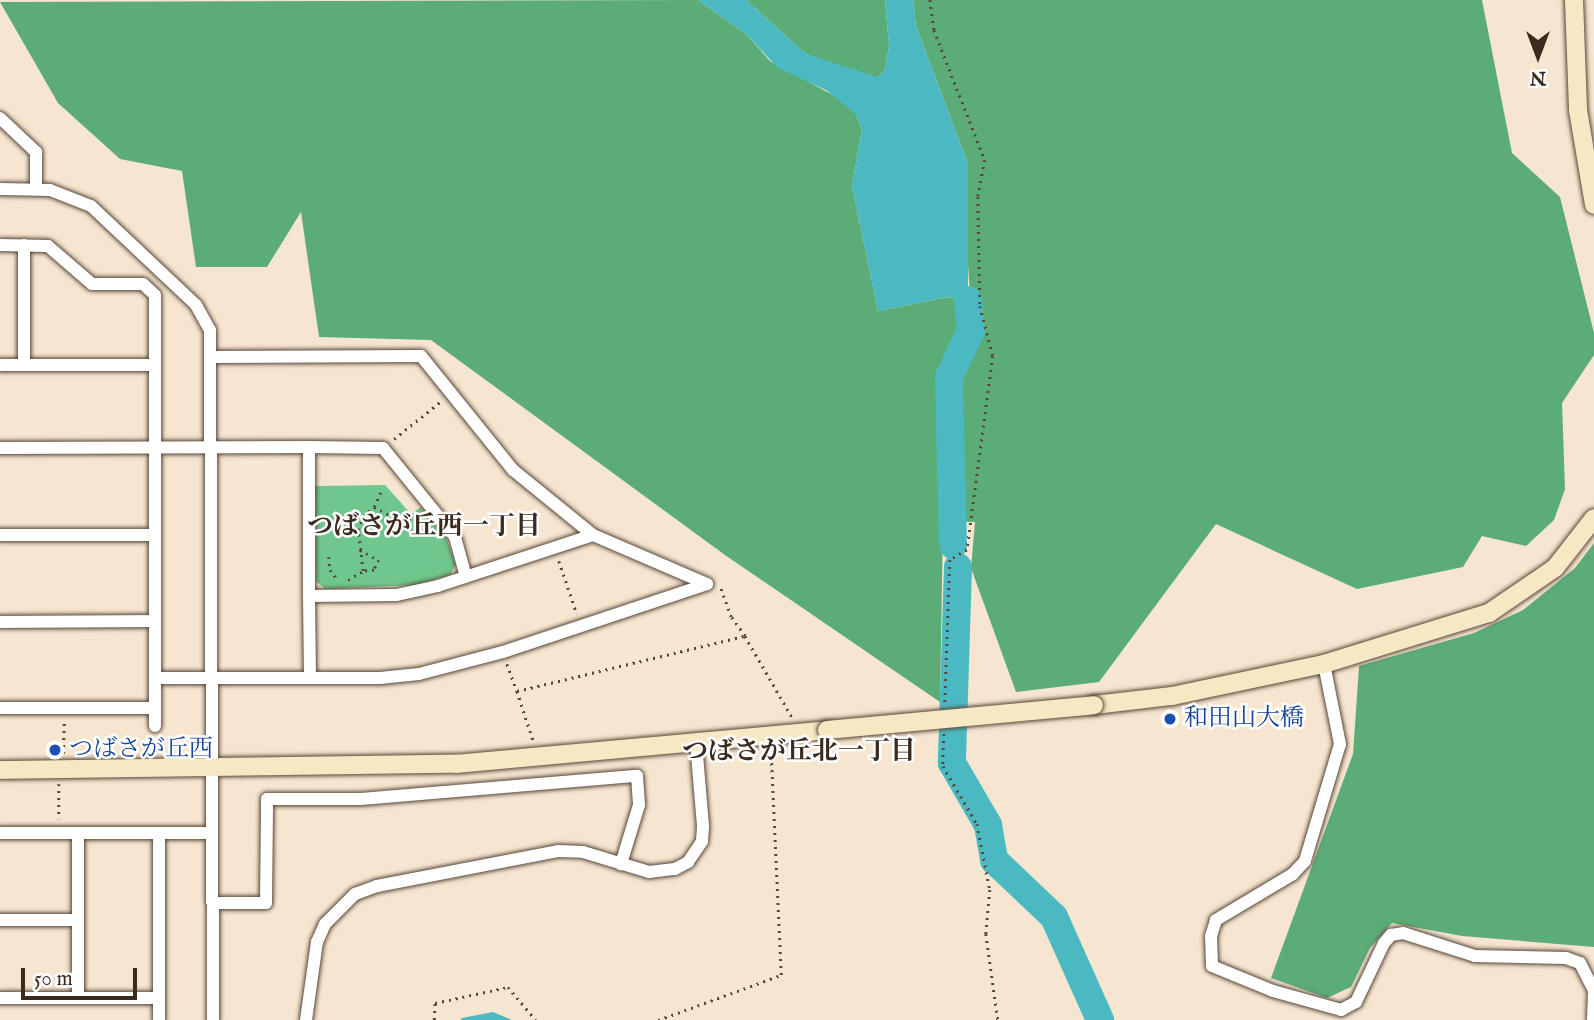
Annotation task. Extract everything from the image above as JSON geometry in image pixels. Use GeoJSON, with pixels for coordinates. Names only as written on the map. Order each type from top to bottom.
{"type":"FeatureCollection","features":[{"type":"Feature","properties":{"kind":"street"},"geometry":{"type":"LineString","coordinates":[[1574,0],[1578,110],[1594,205]]}},
{"type":"Feature","properties":{"kind":"street"},"geometry":{"type":"LineString","coordinates":[[0,118],[36,152],[36,189]]}},
{"type":"Feature","properties":{"kind":"street"},"geometry":{"type":"LineString","coordinates":[[0,190],[36,189],[73,195],[115,228],[196,305],[210,330],[213,357],[213,1020]]}},
{"type":"Feature","properties":{"kind":"street"},"geometry":{"type":"LineString","coordinates":[[0,245],[48,246],[92,284],[143,284],[155,295],[155,726]]}},
{"type":"Feature","properties":{"kind":"street"},"geometry":{"type":"LineString","coordinates":[[24,245],[24,365]]}},
{"type":"Feature","properties":{"kind":"street"},"geometry":{"type":"LineString","coordinates":[[213,357],[421,356],[513,470],[593,535],[707,584]]}},
{"type":"Feature","properties":{"kind":"street"},"geometry":{"type":"LineString","coordinates":[[0,365],[155,365]]}},
{"type":"Feature","properties":{"kind":"street"},"geometry":{"type":"LineString","coordinates":[[309,447],[310,678]]}},
{"type":"Feature","properties":{"kind":"street"},"geometry":{"type":"LineString","coordinates":[[0,448],[383,448],[455,537],[466,577]]}},
{"type":"Feature","properties":{"kind":"street"},"geometry":{"type":"LineString","coordinates":[[0,770],[351,768],[538,756],[1172,696],[1324,664],[1489,613],[1527,592],[1555,568],[1594,518]]}},
{"type":"Feature","properties":{"kind":"street"},"geometry":{"type":"LineString","coordinates":[[0,535],[155,535]]}},
{"type":"Feature","properties":{"kind":"street"},"geometry":{"type":"LineString","coordinates":[[309,596],[396,595],[466,577],[593,535]]}},
{"type":"Feature","properties":{"kind":"street"},"geometry":{"type":"LineString","coordinates":[[155,678],[310,678],[419,674],[503,652],[707,584]]}},
{"type":"Feature","properties":{"kind":"street"},"geometry":{"type":"LineString","coordinates":[[0,622],[155,621]]}},
{"type":"Feature","properties":{"kind":"street"},"geometry":{"type":"LineString","coordinates":[[1324,664],[1340,744],[1305,861],[1293,874],[1216,920],[1210,936],[1212,966],[1238,979],[1341,1010],[1356,1002],[1384,943],[1391,935],[1403,933],[1475,956],[1566,958],[1580,963],[1594,991],[1593,1020]]}},
{"type":"Feature","properties":{"kind":"street"},"geometry":{"type":"LineString","coordinates":[[0,708],[155,708]]}},
{"type":"Feature","properties":{"kind":"street"},"geometry":{"type":"LineString","coordinates":[[306,1020],[317,942],[325,924],[355,894],[377,886],[558,851],[583,852],[621,864],[661,872],[681,865],[696,853],[703,825],[696,741]]}},
{"type":"Feature","properties":{"kind":"street"},"geometry":{"type":"LineString","coordinates":[[213,903],[266,903],[267,799],[361,799],[637,776],[639,804],[621,864]]}},
{"type":"Feature","properties":{"kind":"street"},"geometry":{"type":"LineString","coordinates":[[0,833],[212,833]]}},
{"type":"Feature","properties":{"kind":"street"},"geometry":{"type":"LineString","coordinates":[[78,833],[78,998]]}},
{"type":"Feature","properties":{"kind":"street"},"geometry":{"type":"LineString","coordinates":[[159,833],[159,1020]]}},
{"type":"Feature","properties":{"kind":"street"},"geometry":{"type":"LineString","coordinates":[[0,920],[78,920]]}},
{"type":"Feature","properties":{"kind":"street"},"geometry":{"type":"LineString","coordinates":[[0,998],[159,998]]}},
{"type":"Feature","properties":{"kind":"path"},"geometry":{"type":"LineString","coordinates":[[930,0],[934,30],[985,160],[978,197],[980,306],[993,356],[967,550],[950,560],[945,716]]}},
{"type":"Feature","properties":{"kind":"path"},"geometry":{"type":"LineString","coordinates":[[383,448],[451,393]]}},
{"type":"Feature","properties":{"kind":"path"},"geometry":{"type":"LineString","coordinates":[[363,571],[358,530],[374,507],[382,489]]}},
{"type":"Feature","properties":{"kind":"path"},"geometry":{"type":"LineString","coordinates":[[374,507],[402,522],[432,508]]}},
{"type":"Feature","properties":{"kind":"path"},"geometry":{"type":"LineString","coordinates":[[555,547],[580,626]]}},
{"type":"Feature","properties":{"kind":"path"},"geometry":{"type":"LineString","coordinates":[[329,557],[330,570],[338,580],[351,580],[363,571],[374,570],[379,560],[360,549]]}},
{"type":"Feature","properties":{"kind":"path"},"geometry":{"type":"LineString","coordinates":[[707,584],[719,583],[731,617],[745,636],[799,733]]}},
{"type":"Feature","properties":{"kind":"path"},"geometry":{"type":"LineString","coordinates":[[517,691],[745,636]]}},
{"type":"Feature","properties":{"kind":"path"},"geometry":{"type":"LineString","coordinates":[[503,652],[538,756]]}},
{"type":"Feature","properties":{"kind":"path"},"geometry":{"type":"LineString","coordinates":[[59,833],[64,708]]}},
{"type":"Feature","properties":{"kind":"path"},"geometry":{"type":"LineString","coordinates":[[944,729],[943,766],[977,824],[990,890],[986,934],[998,1020]]}},
{"type":"Feature","properties":{"kind":"path"},"geometry":{"type":"LineString","coordinates":[[658,1020],[781,975],[770,735]]}},
{"type":"Feature","properties":{"kind":"path"},"geometry":{"type":"LineString","coordinates":[[434,1020],[435,1003],[508,987],[536,1020]]}},
{"type":"Feature","properties":{"kind":"green space"},"geometry":{"type":"Polygon","coordinates":[[[698,0],[746,34],[770,61],[844,101],[856,114],[862,130],[852,186],[878,311],[947,297],[968,300],[970,295],[964,204],[968,164],[916,26],[913,0],[1482,0],[1512,153],[1560,197],[1594,333],[1594,355],[1562,403],[1565,489],[1554,520],[1526,546],[1482,536],[1463,567],[1357,589],[1216,524],[1099,682],[1016,692],[971,568],[975,522],[943,521],[940,702],[725,555],[431,340],[319,337],[301,212],[267,267],[196,267],[182,171],[120,159],[58,103],[0,2],[698,0]]]}},
{"type":"Feature","properties":{"kind":"green space"},"geometry":{"type":"Polygon","coordinates":[[[746,0],[885,0],[889,46],[885,70],[878,77],[868,76],[806,54],[746,0]]]}},
{"type":"Feature","properties":{"kind":"green space"},"geometry":{"type":"Polygon","coordinates":[[[385,485],[411,514],[421,507],[446,537],[456,565],[450,575],[415,585],[325,589],[316,581],[315,486],[385,485]]]}},
{"type":"Feature","properties":{"kind":"green space"},"geometry":{"type":"Polygon","coordinates":[[[1594,543],[1594,947],[1462,936],[1392,923],[1370,948],[1351,987],[1327,998],[1271,978],[1353,754],[1359,666],[1474,633],[1523,610],[1575,568],[1594,543]]]}},
{"type":"Feature","properties":{"kind":"water"},"geometry":{"type":"Polygon","coordinates":[[[698,0],[746,0],[806,54],[878,77],[885,70],[889,46],[885,0],[913,0],[916,26],[968,164],[968,300],[947,297],[878,311],[852,186],[862,130],[856,114],[826,90],[778,68],[746,34],[698,0]]]}},
{"type":"Feature","properties":{"kind":"water"},"geometry":{"type":"Polygon","coordinates":[[[493,1012],[512,1020],[460,1020],[462,1018],[493,1012]]]}},
{"type":"Feature","properties":{"kind":"waterway"},"geometry":{"type":"LineString","coordinates":[[953,545],[949,377],[971,330],[968,300]]}},
{"type":"Feature","properties":{"kind":"waterway"},"geometry":{"type":"LineString","coordinates":[[958,567],[952,763],[988,825],[994,860],[1054,917],[1100,1020]]}},
{"type":"Feature","properties":{"kind":"place","name":"和田山大橋"},"geometry":{"type":"Point","coordinates":[1170,719]}},
{"type":"Feature","properties":{"kind":"place","name":"つばさが丘西"},"geometry":{"type":"Point","coordinates":[55,750]}},
{"type":"Feature","properties":{"kind":"district","name":"つばさが丘西一丁目"},"geometry":{"type":"Point","coordinates":[424,527]}},
{"type":"Feature","properties":{"kind":"district","name":"つばさが丘北一丁目"},"geometry":{"type":"Point","coordinates":[799,752]}}]}
